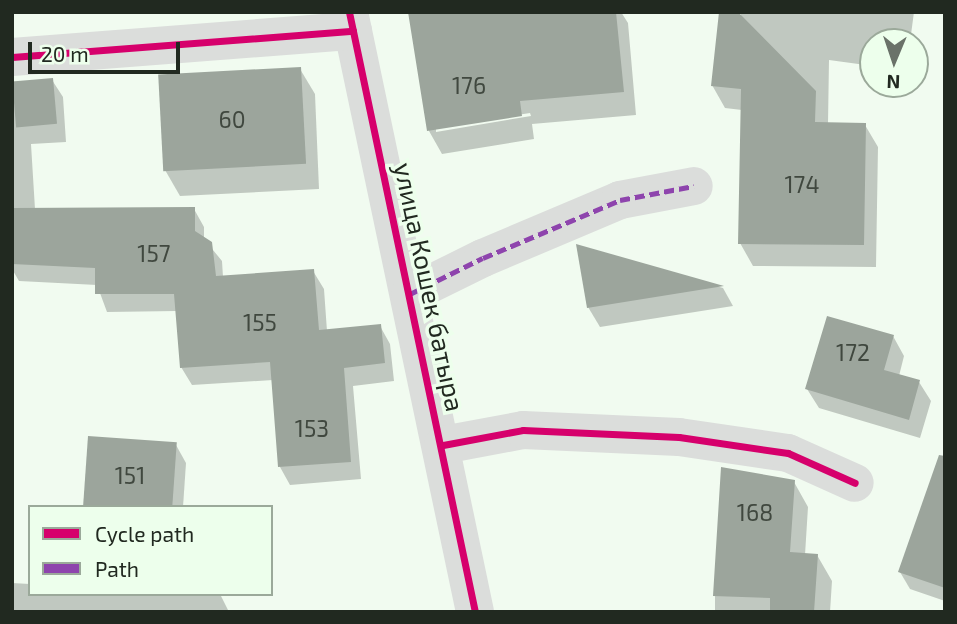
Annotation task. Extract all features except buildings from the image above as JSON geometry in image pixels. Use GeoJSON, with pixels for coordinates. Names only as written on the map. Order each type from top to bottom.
{"type":"FeatureCollection","features":[{"type":"Feature","properties":{"kind":"street"},"geometry":{"type":"LineString","coordinates":[[12,57],[351,22]]}},
{"type":"Feature","properties":{"kind":"street","name":"улица Кошек батыра"},"geometry":{"type":"LineString","coordinates":[[351,22],[443,445],[475,612]]}},
{"type":"Feature","properties":{"kind":"street"},"geometry":{"type":"LineString","coordinates":[[410,294],[482,258],[620,200],[694,186]]}},
{"type":"Feature","properties":{"kind":"street"},"geometry":{"type":"LineString","coordinates":[[443,445],[523,430],[678,437],[788,453],[855,483]]}},
{"type":"Feature","properties":{"kind":"marked path"},"geometry":{"type":"LineString","coordinates":[[410,294],[483,258],[620,200],[694,186]]}},
{"type":"Feature","properties":{"kind":"cycle path"},"geometry":{"type":"LineString","coordinates":[[349,12],[475,612]]}},
{"type":"Feature","properties":{"kind":"cycle path"},"geometry":{"type":"LineString","coordinates":[[12,57],[353,31]]}},
{"type":"Feature","properties":{"kind":"cycle path"},"geometry":{"type":"LineString","coordinates":[[443,445],[523,430],[679,437],[788,453],[855,483]]}}]}
